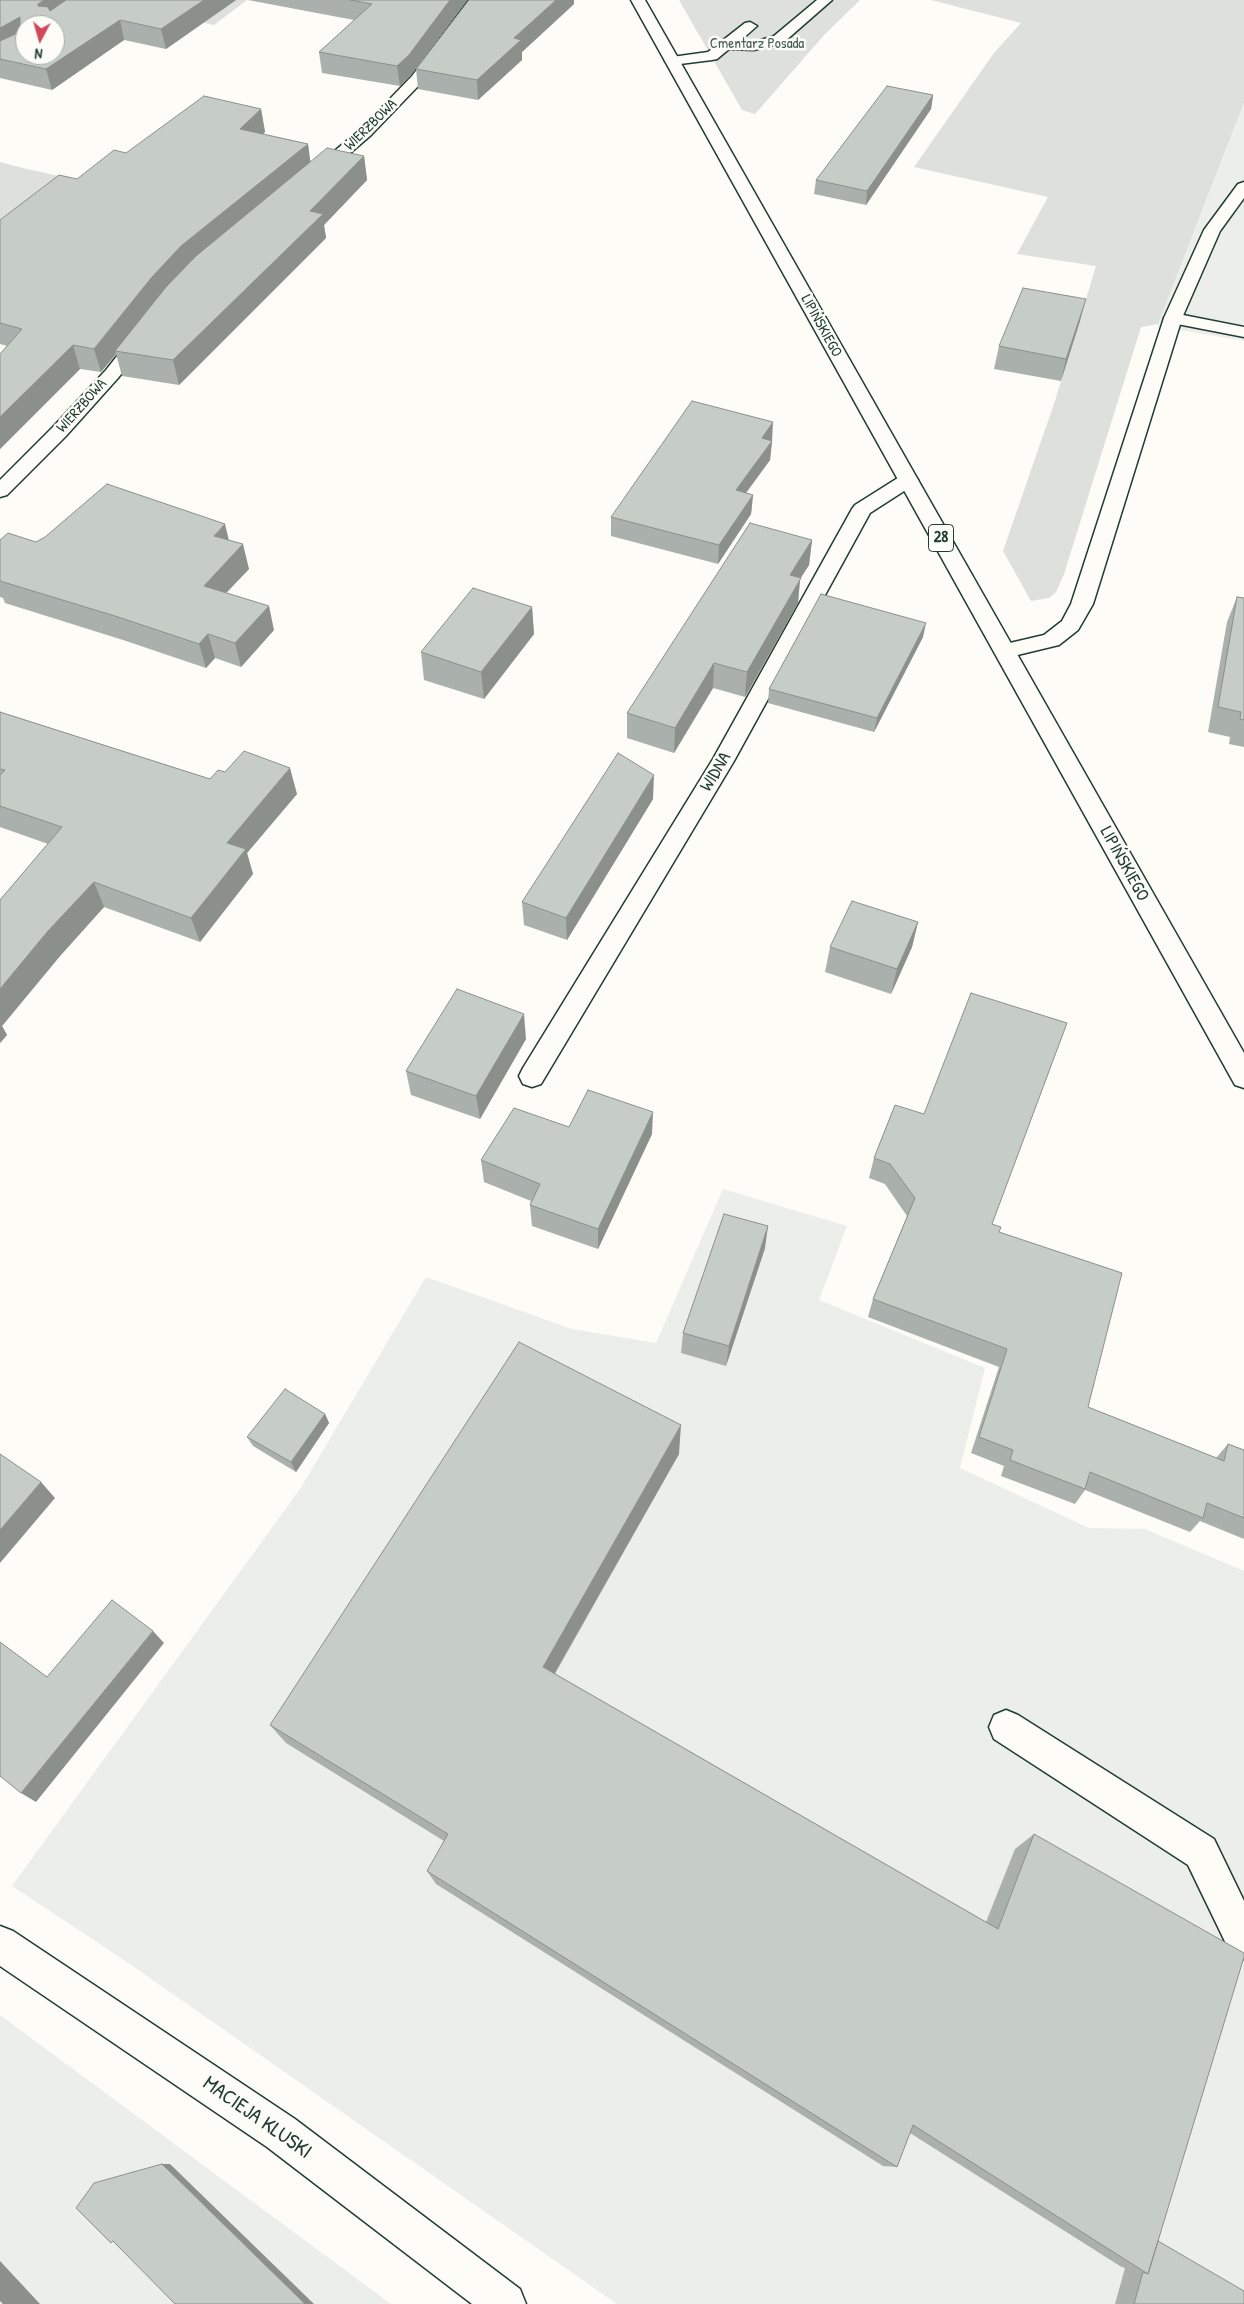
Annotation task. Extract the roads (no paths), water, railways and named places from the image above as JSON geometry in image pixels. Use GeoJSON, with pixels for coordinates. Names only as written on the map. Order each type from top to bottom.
{"type":"FeatureCollection","features":[{"type":"Feature","properties":{"kind":"street","name":"WIERZBOWA"},"geometry":{"type":"LineString","coordinates":[[298,190],[366,132],[417,79],[476,0]]}},
{"type":"Feature","properties":{"kind":"street","name":"LIPIŃSKIEGO"},"geometry":{"type":"LineString","coordinates":[[638,0],[1244,1076]]}},
{"type":"Feature","properties":{"kind":"street"},"geometry":{"type":"LineString","coordinates":[[728,45],[754,46],[779,39],[825,0]]}},
{"type":"Feature","properties":{"kind":"street"},"geometry":{"type":"LineString","coordinates":[[672,61],[712,56],[750,26]]}},
{"type":"Feature","properties":{"kind":"street"},"geometry":{"type":"LineString","coordinates":[[1005,651],[1051,640],[1070,625],[1082,604],[1173,318],[1212,230],[1244,187]]}},
{"type":"Feature","properties":{"kind":"street"},"geometry":{"type":"LineString","coordinates":[[1173,318],[1244,332]]}},
{"type":"Feature","properties":{"kind":"street","name":"WIERZBOWA"},"geometry":{"type":"LineString","coordinates":[[0,491],[59,432],[112,374],[153,322]]}},
{"type":"Feature","properties":{"kind":"street","name":"WIDNA"},"geometry":{"type":"LineString","coordinates":[[532,1076],[723,762],[862,508],[908,480]]}},
{"type":"Feature","properties":{"kind":"street"},"geometry":{"type":"LineString","coordinates":[[1006,1727],[1201,1852],[1244,1941]]}},
{"type":"Feature","properties":{"kind":"street","name":"MACIEJA KLUSKI"},"geometry":{"type":"LineString","coordinates":[[0,1944],[281,2133],[505,2304]]}},
{"type":"Feature","properties":{"kind":"park label","name":"Cmentarz Posada"},"geometry":{"type":"Point","coordinates":[757,44]}}]}
